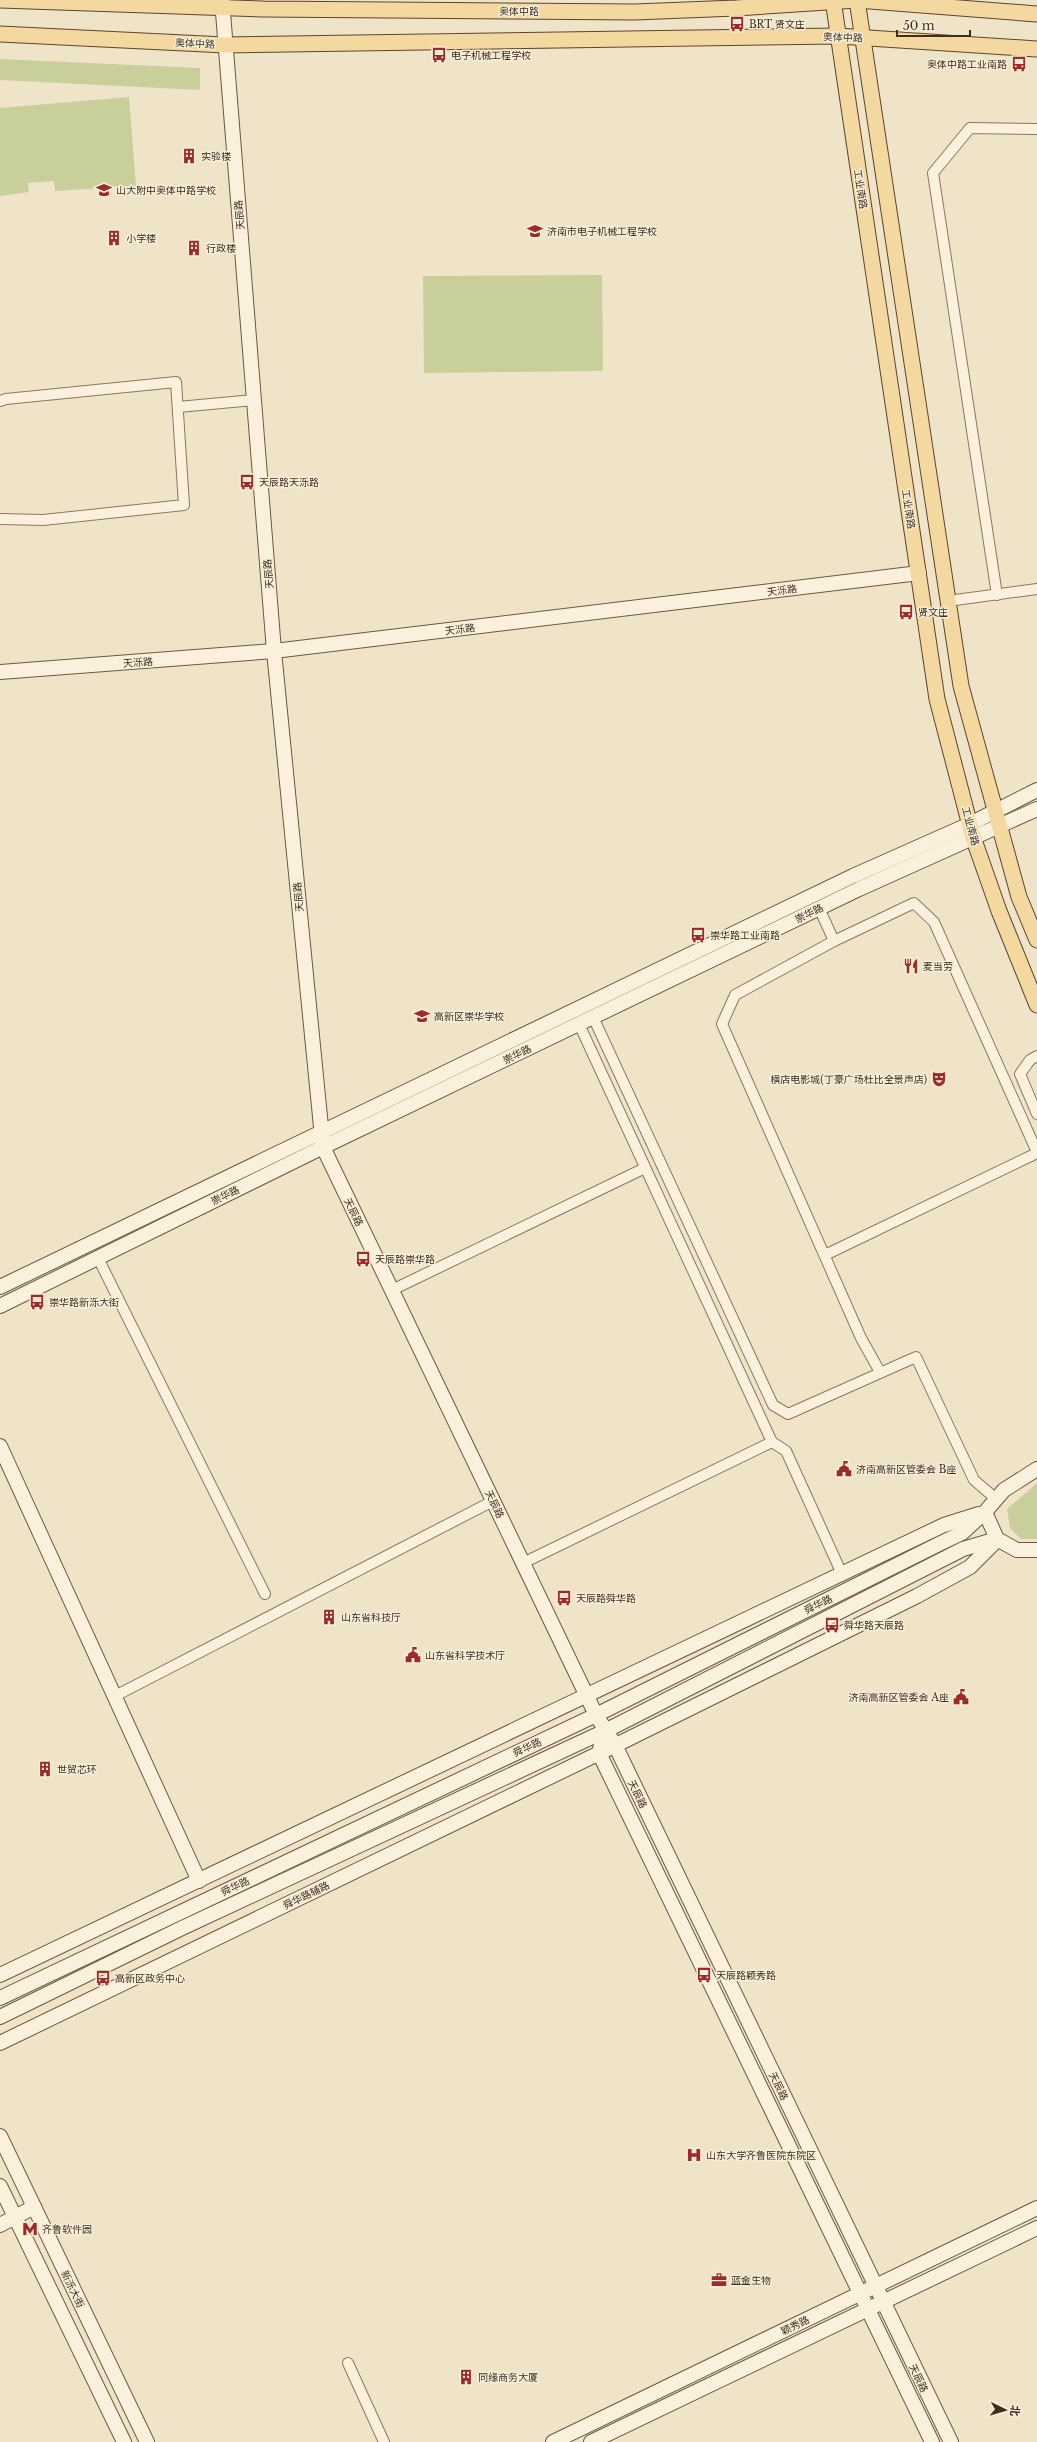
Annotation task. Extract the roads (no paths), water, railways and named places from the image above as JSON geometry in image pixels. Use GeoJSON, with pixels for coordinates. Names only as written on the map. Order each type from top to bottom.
{"type":"FeatureCollection","features":[{"type":"Feature","properties":{"kind":"main road","name":"奥体中路"},"geometry":{"type":"LineString","coordinates":[[0,0],[635,12],[857,0],[1037,14]]}},
{"type":"Feature","properties":{"kind":"main road"},"geometry":{"type":"LineString","coordinates":[[857,0],[961,686],[1019,897],[1037,940]]}},
{"type":"Feature","properties":{"kind":"main road","name":"工业南路"},"geometry":{"type":"LineString","coordinates":[[833,2],[937,699],[972,831],[999,911],[1037,1005]]}},
{"type":"Feature","properties":{"kind":"main road","name":"天辰路"},"geometry":{"type":"LineString","coordinates":[[222,4],[274,651],[320,1132],[323,1147],[587,1697],[614,1746],[951,2442]]}},
{"type":"Feature","properties":{"kind":"main road","name":"奥体中路"},"geometry":{"type":"LineString","coordinates":[[0,34],[225,45],[838,36],[1037,49]]}},
{"type":"Feature","properties":{"kind":"main road","name":"天泺路"},"geometry":{"type":"LineString","coordinates":[[0,672],[274,651],[919,573]]}},
{"type":"Feature","properties":{"kind":"main road","name":"崇华路"},"geometry":{"type":"LineString","coordinates":[[0,1306],[323,1147],[818,908],[972,831],[996,810],[1037,790]]}},
{"type":"Feature","properties":{"kind":"main road","name":"崇华路"},"geometry":{"type":"LineString","coordinates":[[0,1287],[853,876],[972,831],[1000,827],[1037,809]]}},
{"type":"Feature","properties":{"kind":"main road"},"geometry":{"type":"LineString","coordinates":[[0,1446],[199,1881]]}},
{"type":"Feature","properties":{"kind":"main road","name":"舜华路"},"geometry":{"type":"LineString","coordinates":[[0,1998],[596,1715],[948,1540],[962,1532],[985,1512],[995,1498],[1004,1490],[1037,1469]]}},
{"type":"Feature","properties":{"kind":"main road"},"geometry":{"type":"LineString","coordinates":[[0,1975],[587,1697],[944,1525],[985,1512],[997,1539],[1017,1550],[1037,1550]]}},
{"type":"Feature","properties":{"kind":"main road","name":"舜华路"},"geometry":{"type":"LineString","coordinates":[[0,2017],[182,1928],[605,1731],[964,1549],[997,1539]]}},
{"type":"Feature","properties":{"kind":"main road","name":"舜华路辅路"},"geometry":{"type":"LineString","coordinates":[[0,2043],[614,1746],[963,1571],[970,1567],[997,1539]]}},
{"type":"Feature","properties":{"kind":"main road"},"geometry":{"type":"LineString","coordinates":[[599,1753],[605,1731]]}},
{"type":"Feature","properties":{"kind":"main road","name":"天辰路"},"geometry":{"type":"LineString","coordinates":[[599,1753],[859,2294],[932,2442]]}},
{"type":"Feature","properties":{"kind":"main road","name":"新泺大街"},"geometry":{"type":"LineString","coordinates":[[0,2136],[147,2442]]}},
{"type":"Feature","properties":{"kind":"main road","name":"新泺大街"},"geometry":{"type":"LineString","coordinates":[[0,2186],[4,2204],[16,2218],[124,2442]]}},
{"type":"Feature","properties":{"kind":"main road"},"geometry":{"type":"LineString","coordinates":[[4,2204],[27,2193]]}},
{"type":"Feature","properties":{"kind":"main road"},"geometry":{"type":"LineString","coordinates":[[0,2225],[16,2218],[34,2207]]}},
{"type":"Feature","properties":{"kind":"main road","name":"颖秀路"},"geometry":{"type":"LineString","coordinates":[[553,2442],[1037,2208]]}},
{"type":"Feature","properties":{"kind":"main road","name":"颖秀路"},"geometry":{"type":"LineString","coordinates":[[591,2442],[1037,2228]]}},
{"type":"Feature","properties":{"kind":"street"},"geometry":{"type":"LineString","coordinates":[[996,595],[933,173],[970,128],[1037,129]]}},
{"type":"Feature","properties":{"kind":"street"},"geometry":{"type":"LineString","coordinates":[[0,401],[176,382],[184,505],[43,520],[0,519]]}},
{"type":"Feature","properties":{"kind":"street"},"geometry":{"type":"LineString","coordinates":[[178,406],[254,400]]}},
{"type":"Feature","properties":{"kind":"street"},"geometry":{"type":"LineString","coordinates":[[948,601],[1037,589]]}},
{"type":"Feature","properties":{"kind":"street"},"geometry":{"type":"LineString","coordinates":[[825,1256],[1037,1152],[934,922],[914,903],[834,941],[735,995],[722,1024],[861,1338],[880,1372]]}},
{"type":"Feature","properties":{"kind":"street"},"geometry":{"type":"LineString","coordinates":[[818,908],[834,941]]}},
{"type":"Feature","properties":{"kind":"street"},"geometry":{"type":"LineString","coordinates":[[593,1017],[773,1405],[788,1414],[916,1357],[974,1480],[995,1498]]}},
{"type":"Feature","properties":{"kind":"street"},"geometry":{"type":"LineString","coordinates":[[578,1024],[772,1442],[786,1452],[842,1574]]}},
{"type":"Feature","properties":{"kind":"street"},"geometry":{"type":"LineString","coordinates":[[1037,1056],[1030,1060],[1020,1074],[1037,1114]]}},
{"type":"Feature","properties":{"kind":"street"},"geometry":{"type":"LineString","coordinates":[[392,1290],[645,1168]]}},
{"type":"Feature","properties":{"kind":"street"},"geometry":{"type":"LineString","coordinates":[[98,1258],[266,1594]]}},
{"type":"Feature","properties":{"kind":"street"},"geometry":{"type":"LineString","coordinates":[[523,1563],[772,1442]]}},
{"type":"Feature","properties":{"kind":"street"},"geometry":{"type":"LineString","coordinates":[[115,1696],[493,1501]]}},
{"type":"Feature","properties":{"kind":"street"},"geometry":{"type":"LineString","coordinates":[[348,2362],[384,2442]]}},
{"type":"Feature","properties":{"kind":"place","name":"BRT 贤文庄"},"geometry":{"type":"Point","coordinates":[737,24]}},
{"type":"Feature","properties":{"kind":"place","name":"电子机械工程学校"},"geometry":{"type":"Point","coordinates":[439,55]}},
{"type":"Feature","properties":{"kind":"place","name":"奥体中路工业南路"},"geometry":{"type":"Point","coordinates":[1019,64]}},
{"type":"Feature","properties":{"kind":"place","name":"实验楼"},"geometry":{"type":"Point","coordinates":[189,156]}},
{"type":"Feature","properties":{"kind":"place","name":"山大附中奥体中路学校"},"geometry":{"type":"Point","coordinates":[104,190]}},
{"type":"Feature","properties":{"kind":"place","name":"济南市电子机械工程学校"},"geometry":{"type":"Point","coordinates":[535,231]}},
{"type":"Feature","properties":{"kind":"place","name":"小学楼"},"geometry":{"type":"Point","coordinates":[114,238]}},
{"type":"Feature","properties":{"kind":"place","name":"行政楼"},"geometry":{"type":"Point","coordinates":[194,248]}},
{"type":"Feature","properties":{"kind":"place","name":"天辰路天泺路"},"geometry":{"type":"Point","coordinates":[247,482]}},
{"type":"Feature","properties":{"kind":"place","name":"贤文庄"},"geometry":{"type":"Point","coordinates":[906,612]}},
{"type":"Feature","properties":{"kind":"place","name":"崇华路工业南路"},"geometry":{"type":"Point","coordinates":[698,935]}},
{"type":"Feature","properties":{"kind":"place","name":"麦当劳"},"geometry":{"type":"Point","coordinates":[911,966]}},
{"type":"Feature","properties":{"kind":"place","name":"高新区崇华学校"},"geometry":{"type":"Point","coordinates":[422,1016]}},
{"type":"Feature","properties":{"kind":"place","name":"横店电影城(丁豪广场杜比全景声店)"},"geometry":{"type":"Point","coordinates":[939,1079]}},
{"type":"Feature","properties":{"kind":"place","name":"天辰路崇华路"},"geometry":{"type":"Point","coordinates":[363,1259]}},
{"type":"Feature","properties":{"kind":"place","name":"崇华路新泺大街"},"geometry":{"type":"Point","coordinates":[37,1302]}},
{"type":"Feature","properties":{"kind":"place","name":"济南高新区管委会 B座"},"geometry":{"type":"Point","coordinates":[844,1469]}},
{"type":"Feature","properties":{"kind":"place","name":"天辰路舜华路"},"geometry":{"type":"Point","coordinates":[564,1598]}},
{"type":"Feature","properties":{"kind":"place","name":"山东省科技厅"},"geometry":{"type":"Point","coordinates":[329,1617]}},
{"type":"Feature","properties":{"kind":"place","name":"舜华路天辰路"},"geometry":{"type":"Point","coordinates":[832,1625]}},
{"type":"Feature","properties":{"kind":"place","name":"山东省科学技术厅"},"geometry":{"type":"Point","coordinates":[413,1655]}},
{"type":"Feature","properties":{"kind":"place","name":"济南高新区管委会 A座"},"geometry":{"type":"Point","coordinates":[961,1697]}},
{"type":"Feature","properties":{"kind":"place","name":"世贸芯环"},"geometry":{"type":"Point","coordinates":[45,1769]}},
{"type":"Feature","properties":{"kind":"place","name":"天辰路颖秀路"},"geometry":{"type":"Point","coordinates":[704,1975]}},
{"type":"Feature","properties":{"kind":"place","name":"高新区政务中心"},"geometry":{"type":"Point","coordinates":[103,1978]}},
{"type":"Feature","properties":{"kind":"place","name":"山东大学齐鲁医院东院区"},"geometry":{"type":"Point","coordinates":[694,2155]}},
{"type":"Feature","properties":{"kind":"place","name":"齐鲁软件园"},"geometry":{"type":"Point","coordinates":[30,2229]}},
{"type":"Feature","properties":{"kind":"place","name":"蓝金生物"},"geometry":{"type":"Point","coordinates":[719,2280]}},
{"type":"Feature","properties":{"kind":"place","name":"同缘商务大厦"},"geometry":{"type":"Point","coordinates":[466,2377]}}]}
